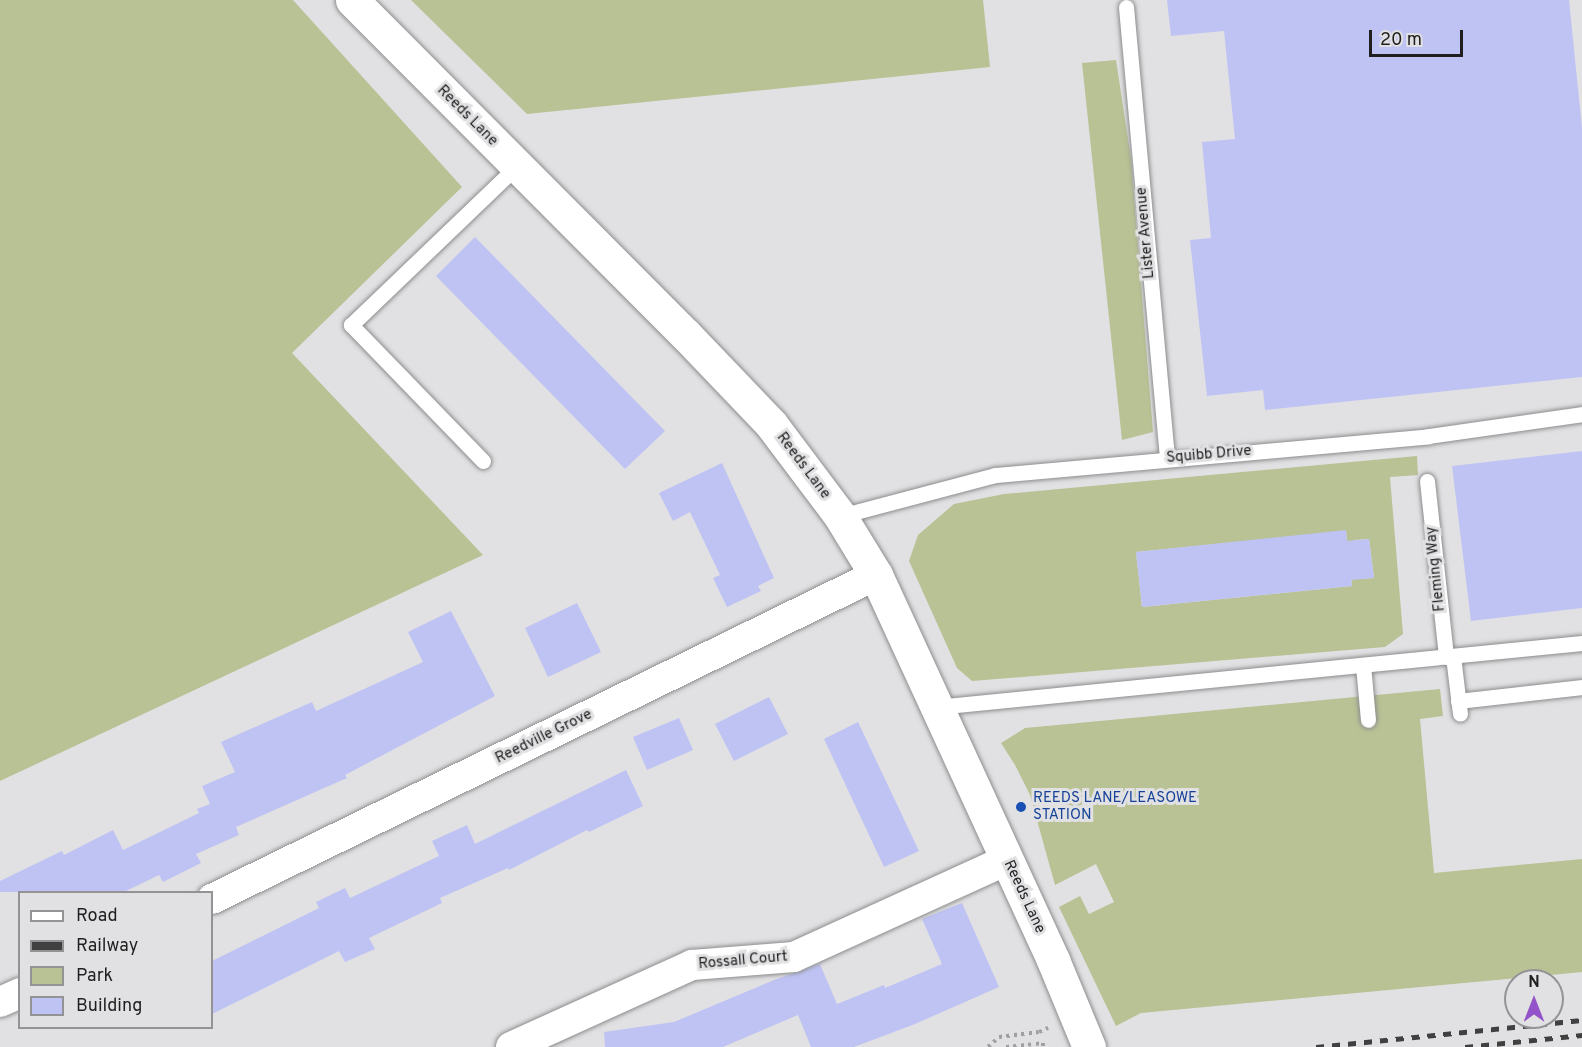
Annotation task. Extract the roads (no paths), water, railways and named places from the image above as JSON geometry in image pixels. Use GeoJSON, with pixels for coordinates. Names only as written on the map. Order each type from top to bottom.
{"type":"FeatureCollection","features":[{"type":"Feature","properties":{"kind":"street","name":"Reeds Lane"},"geometry":{"type":"LineString","coordinates":[[352,0],[771,424],[840,516],[876,576],[1007,860],[1089,1047]]}},
{"type":"Feature","properties":{"kind":"street","name":"Reedville Grove"},"geometry":{"type":"LineString","coordinates":[[213,899],[876,576]]}},
{"type":"Feature","properties":{"kind":"street","name":"Rossall Court"},"geometry":{"type":"LineString","coordinates":[[511,1047],[692,965],[794,957],[1007,860]]}},
{"type":"Feature","properties":{"kind":"street"},"geometry":{"type":"LineString","coordinates":[[0,1002],[18,994]]}},
{"type":"Feature","properties":{"kind":"lane","name":"Lister Avenue"},"geometry":{"type":"LineString","coordinates":[[1126,7],[1167,458]]}},
{"type":"Feature","properties":{"kind":"lane"},"geometry":{"type":"LineString","coordinates":[[483,461],[351,325],[517,166]]}},
{"type":"Feature","properties":{"kind":"lane","name":"Squibb Drive"},"geometry":{"type":"LineString","coordinates":[[840,516],[995,474],[1428,436],[1582,414]]}},
{"type":"Feature","properties":{"kind":"lane","name":"Fleming Way"},"geometry":{"type":"LineString","coordinates":[[1427,481],[1459,707],[1582,687]]}},
{"type":"Feature","properties":{"kind":"lane"},"geometry":{"type":"LineString","coordinates":[[936,707],[1582,643]]}},
{"type":"Feature","properties":{"kind":"lane"},"geometry":{"type":"LineString","coordinates":[[1363,665],[1368,720]]}},
{"type":"Feature","properties":{"kind":"railway"},"geometry":{"type":"LineString","coordinates":[[1316,1047],[1582,1020]]}},
{"type":"Feature","properties":{"kind":"railway"},"geometry":{"type":"LineString","coordinates":[[1465,1047],[1582,1035]]}},
{"type":"Feature","properties":{"kind":"place","name":"REEDS LANE/LEASOWE STATION"},"geometry":{"type":"Point","coordinates":[1021,807]}}]}
